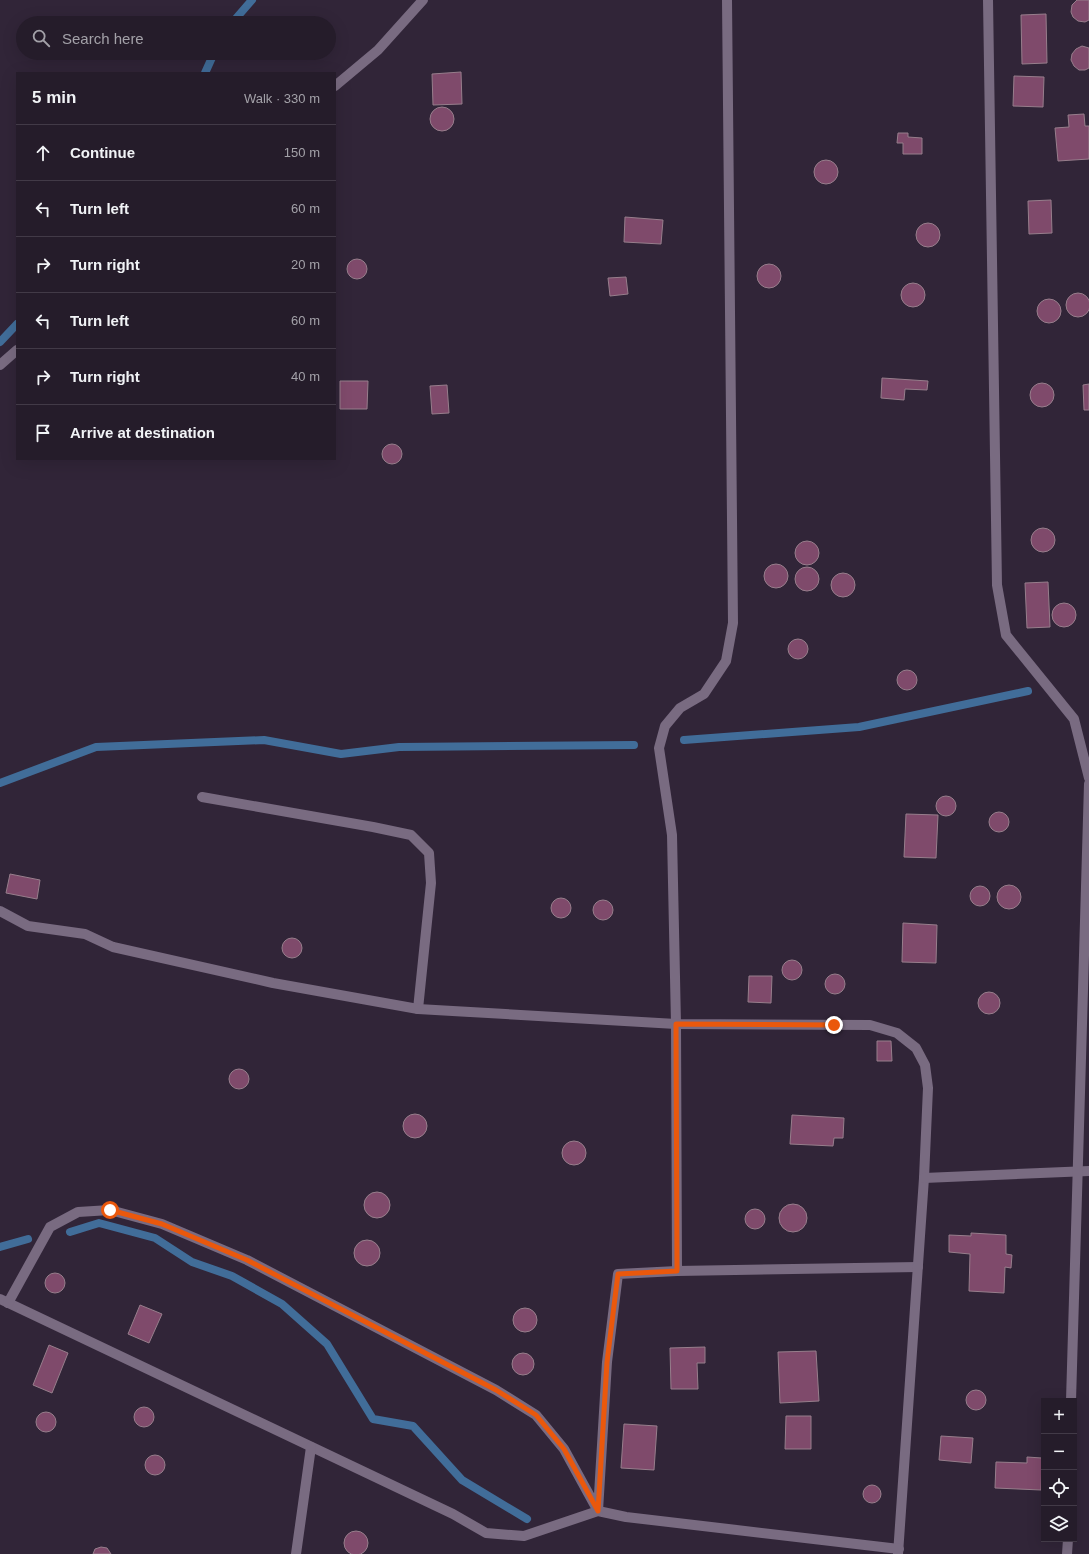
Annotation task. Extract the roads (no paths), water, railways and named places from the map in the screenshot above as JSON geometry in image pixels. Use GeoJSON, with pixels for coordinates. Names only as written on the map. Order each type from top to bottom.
{"type":"FeatureCollection","features":[{"type":"Feature","properties":{"kind":"street"},"geometry":{"type":"LineString","coordinates":[[336,85],[378,50],[422,0]]}},
{"type":"Feature","properties":{"kind":"street"},"geometry":{"type":"LineString","coordinates":[[677,1271],[676,1024],[672,835],[659,748],[665,726],[680,708],[704,694],[726,661],[733,623],[727,0]]}},
{"type":"Feature","properties":{"kind":"street"},"geometry":{"type":"LineString","coordinates":[[988,0],[997,584],[1006,635],[1074,719],[1089,778]]}},
{"type":"Feature","properties":{"kind":"street"},"geometry":{"type":"LineString","coordinates":[[0,365],[16,351]]}},
{"type":"Feature","properties":{"kind":"street"},"geometry":{"type":"LineString","coordinates":[[1071,1398],[1089,784]]}},
{"type":"Feature","properties":{"kind":"street"},"geometry":{"type":"LineString","coordinates":[[202,798],[373,827],[411,835],[429,853],[431,883],[418,1009]]}},
{"type":"Feature","properties":{"kind":"street"},"geometry":{"type":"LineString","coordinates":[[0,911],[28,926],[85,934],[113,947],[273,983],[418,1009],[676,1024],[870,1025],[897,1033],[916,1048],[926,1065],[928,1088],[924,1178],[899,1551],[626,1517],[598,1511],[524,1536],[486,1533],[453,1514],[4,1301],[50,1227],[78,1212],[110,1210],[162,1224],[254,1264],[496,1390],[536,1415],[564,1449],[598,1511]]}},
{"type":"Feature","properties":{"kind":"street"},"geometry":{"type":"LineString","coordinates":[[924,1178],[1089,1171]]}},
{"type":"Feature","properties":{"kind":"street"},"geometry":{"type":"LineString","coordinates":[[598,1511],[607,1362],[618,1274],[677,1271],[918,1267]]}},
{"type":"Feature","properties":{"kind":"street"},"geometry":{"type":"LineString","coordinates":[[296,1554],[311,1447]]}},
{"type":"Feature","properties":{"kind":"street"},"geometry":{"type":"LineString","coordinates":[[1067,1554],[1068,1542]]}},
{"type":"Feature","properties":{"kind":"waterway"},"geometry":{"type":"LineString","coordinates":[[238,16],[252,0]]}},
{"type":"Feature","properties":{"kind":"waterway"},"geometry":{"type":"LineString","coordinates":[[205,72],[211,60]]}},
{"type":"Feature","properties":{"kind":"waterway"},"geometry":{"type":"LineString","coordinates":[[0,342],[16,325]]}},
{"type":"Feature","properties":{"kind":"waterway"},"geometry":{"type":"LineString","coordinates":[[684,740],[859,727],[1028,691]]}},
{"type":"Feature","properties":{"kind":"waterway"},"geometry":{"type":"LineString","coordinates":[[0,783],[96,747],[264,740],[341,754],[399,747],[634,745]]}},
{"type":"Feature","properties":{"kind":"waterway"},"geometry":{"type":"LineString","coordinates":[[70,1232],[99,1223],[155,1238],[192,1262],[232,1276],[282,1304],[327,1344],[373,1419],[413,1426],[462,1480],[527,1519]]}},
{"type":"Feature","properties":{"kind":"waterway"},"geometry":{"type":"LineString","coordinates":[[0,1247],[28,1239]]}}]}
